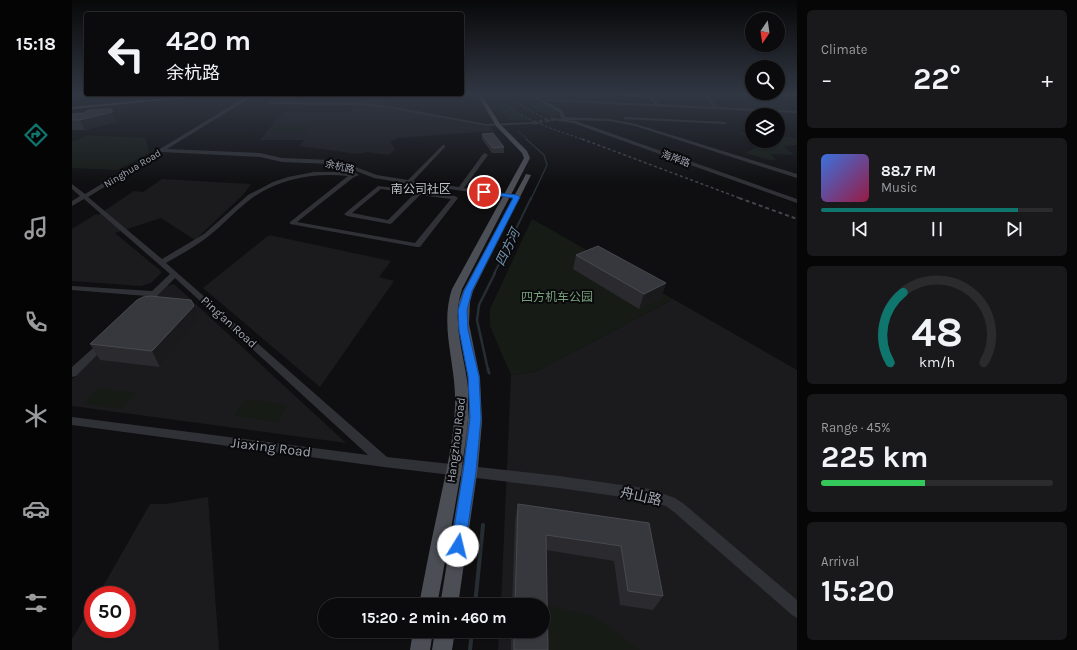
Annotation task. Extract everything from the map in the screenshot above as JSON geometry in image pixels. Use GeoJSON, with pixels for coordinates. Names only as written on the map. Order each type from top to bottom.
{"type":"FeatureCollection","features":[{"type":"Feature","properties":{"kind":"main road","name":"Hangzhou Road"},"geometry":{"type":"LineString","coordinates":[[450,598],[462,471],[460,426],[462,394],[452,331],[451,309],[457,289],[535,159],[532,151],[501,124]]}},
{"type":"Feature","properties":{"kind":"main road","name":"Hangzhou Road"},"geometry":{"type":"LineString","coordinates":[[430,598],[462,471],[475,430],[474,376],[463,324],[463,304],[512,196]]}},
{"type":"Feature","properties":{"kind":"main road"},"geometry":{"type":"LineString","coordinates":[[420,650],[422,638]]}},
{"type":"Feature","properties":{"kind":"main road"},"geometry":{"type":"LineString","coordinates":[[442,650],[444,638]]}},
{"type":"Feature","properties":{"kind":"street","name":"Ninghua Road"},"geometry":{"type":"LineString","coordinates":[[73,202],[84,197],[204,124]]}},
{"type":"Feature","properties":{"kind":"street","name":"海岸路"},"geometry":{"type":"LineString","coordinates":[[581,124],[797,201]]}},
{"type":"Feature","properties":{"kind":"street"},"geometry":{"type":"LineString","coordinates":[[633,124],[797,176]]}},
{"type":"Feature","properties":{"kind":"street"},"geometry":{"type":"LineString","coordinates":[[406,191],[443,146]]}},
{"type":"Feature","properties":{"kind":"street","name":"余杭路"},"geometry":{"type":"LineString","coordinates":[[162,150],[260,155],[282,160],[331,162],[348,166],[376,177],[512,196]]}},
{"type":"Feature","properties":{"kind":"street"},"geometry":{"type":"LineString","coordinates":[[460,189],[486,156]]}},
{"type":"Feature","properties":{"kind":"street"},"geometry":{"type":"LineString","coordinates":[[162,262],[207,234],[250,196],[276,182],[298,175],[319,173],[354,174],[376,177]]}},
{"type":"Feature","properties":{"kind":"street"},"geometry":{"type":"LineString","coordinates":[[354,174],[292,223],[417,246],[455,198],[380,187],[347,214],[390,222],[418,193]]}},
{"type":"Feature","properties":{"kind":"street","name":"Ping'an Road"},"geometry":{"type":"LineString","coordinates":[[72,186],[162,262],[384,462]]}},
{"type":"Feature","properties":{"kind":"street"},"geometry":{"type":"LineString","coordinates":[[138,310],[175,274]]}},
{"type":"Feature","properties":{"kind":"street"},"geometry":{"type":"LineString","coordinates":[[72,288],[154,294]]}},
{"type":"Feature","properties":{"kind":"street"},"geometry":{"type":"LineString","coordinates":[[72,373],[110,336]]}},
{"type":"Feature","properties":{"kind":"street","name":"Jiaxing Road"},"geometry":{"type":"LineString","coordinates":[[72,421],[462,471]]}},
{"type":"Feature","properties":{"kind":"street","name":"舟山路"},"geometry":{"type":"LineString","coordinates":[[462,471],[559,482],[650,495],[659,498],[679,508],[797,610]]}},
{"type":"Feature","properties":{"kind":"shaded area"},"geometry":{"type":"Polygon","coordinates":[[[273,124],[477,124],[491,127],[494,131],[398,138],[390,142],[395,149],[389,155],[366,152],[358,154],[299,146],[305,140],[260,140],[273,124]]]}},
{"type":"Feature","properties":{"kind":"shaded area"},"geometry":{"type":"Polygon","coordinates":[[[162,179],[251,184],[244,194],[195,240],[161,218],[115,233],[162,272],[151,283],[141,286],[72,281],[72,229],[96,214],[98,215],[134,191],[143,192],[162,179]]]}},
{"type":"Feature","properties":{"kind":"shaded area"},"geometry":{"type":"Polygon","coordinates":[[[269,235],[391,261],[379,277],[394,281],[320,387],[203,288],[269,235]]]}},
{"type":"Feature","properties":{"kind":"shaded area"},"geometry":{"type":"Polygon","coordinates":[[[174,284],[346,443],[72,406],[72,379],[167,286],[174,284]]]}},
{"type":"Feature","properties":{"kind":"shaded area"},"geometry":{"type":"Polygon","coordinates":[[[673,299],[797,370],[797,650],[498,650],[499,638],[550,638],[550,598],[501,598],[511,375],[537,371],[673,299]]]}},
{"type":"Feature","properties":{"kind":"shaded area"},"geometry":{"type":"Polygon","coordinates":[[[208,497],[219,650],[72,650],[72,639],[84,618],[84,638],[136,638],[136,586],[103,586],[150,504],[166,504],[208,497]]]}},
{"type":"Feature","properties":{"kind":"green space"},"geometry":{"type":"Polygon","coordinates":[[[275,126],[311,126],[308,132],[270,133],[275,126]]]}},
{"type":"Feature","properties":{"kind":"green space"},"geometry":{"type":"Polygon","coordinates":[[[740,132],[745,132],[745,137],[740,132]]]}},
{"type":"Feature","properties":{"kind":"green space"},"geometry":{"type":"Polygon","coordinates":[[[88,135],[146,138],[149,153],[118,170],[72,168],[72,142],[88,135]]]}},
{"type":"Feature","properties":{"kind":"green space"},"geometry":{"type":"Polygon","coordinates":[[[785,136],[797,139],[797,145],[785,146],[785,136]]]}},
{"type":"Feature","properties":{"kind":"green space"},"geometry":{"type":"Polygon","coordinates":[[[785,147],[794,155],[770,154],[776,160],[769,160],[745,153],[756,148],[785,147]]]}},
{"type":"Feature","properties":{"kind":"green space","name":"四方机车公园"},"geometry":{"type":"Polygon","coordinates":[[[532,219],[673,299],[537,371],[511,375],[490,326],[490,309],[532,219]]]}},
{"type":"Feature","properties":{"kind":"green space"},"geometry":{"type":"Polygon","coordinates":[[[99,388],[136,393],[122,409],[84,404],[99,388]]]}},
{"type":"Feature","properties":{"kind":"green space"},"geometry":{"type":"Polygon","coordinates":[[[245,399],[287,405],[278,422],[234,416],[245,399]]]}},
{"type":"Feature","properties":{"kind":"green space"},"geometry":{"type":"Polygon","coordinates":[[[550,606],[595,617],[640,650],[543,650],[543,638],[550,638],[550,606]]]}},
{"type":"Feature","properties":{"kind":"building"},"geometry":{"type":"Polygon","coordinates":[[[493,133],[504,147],[493,148],[482,134],[493,133]]]}},
{"type":"Feature","properties":{"kind":"building"},"geometry":{"type":"Polygon","coordinates":[[[598,246],[666,283],[644,294],[576,255],[598,246]]]}},
{"type":"Feature","properties":{"kind":"building"},"geometry":{"type":"Polygon","coordinates":[[[150,296],[191,300],[194,306],[152,351],[90,344],[137,300],[150,296]]]}},
{"type":"Feature","properties":{"kind":"building"},"geometry":{"type":"Polygon","coordinates":[[[518,504],[649,523],[663,596],[628,591],[621,546],[546,535],[547,598],[515,598],[518,504]]]}},
{"type":"Feature","properties":{"kind":"building"},"geometry":{"type":"Polygon","coordinates":[[[514,638],[548,638],[548,650],[514,650],[514,638]]]}},
{"type":"Feature","properties":{"kind":"waterway","name":"四方河"},"geometry":{"type":"LineString","coordinates":[[519,132],[528,140]]}},
{"type":"Feature","properties":{"kind":"waterway","name":"四方河"},"geometry":{"type":"LineString","coordinates":[[526,139],[544,155],[547,165],[531,199]]}},
{"type":"Feature","properties":{"kind":"waterway","name":"四方河"},"geometry":{"type":"LineString","coordinates":[[494,274],[531,198]]}},
{"type":"Feature","properties":{"kind":"waterway","name":"四方河"},"geometry":{"type":"LineString","coordinates":[[488,370],[477,320],[479,305],[495,273]]}},
{"type":"Feature","properties":{"kind":"waterway","name":"四方河"},"geometry":{"type":"LineString","coordinates":[[488,369],[489,373]]}},
{"type":"Feature","properties":{"kind":"waterway","name":"四方河"},"geometry":{"type":"LineString","coordinates":[[476,598],[483,525]]}},
{"type":"Feature","properties":{"kind":"waterway","name":"四方河"},"geometry":{"type":"LineString","coordinates":[[470,650],[471,638]]}},
{"type":"Feature","properties":{"kind":"railway"},"geometry":{"type":"LineString","coordinates":[[541,124],[584,140]]}},
{"type":"Feature","properties":{"kind":"railway"},"geometry":{"type":"LineString","coordinates":[[582,139],[742,199]]}},
{"type":"Feature","properties":{"kind":"railway"},"geometry":{"type":"LineString","coordinates":[[739,198],[797,219]]}},
{"type":"Feature","properties":{"kind":"district","name":"南公司社区"},"geometry":{"type":"Point","coordinates":[421,189]}},
{"type":"Feature","properties":{"kind":"route"},"geometry":{"type":"LineString","coordinates":[[458,546],[470,472],[476,418],[474,376],[464,330],[462,310],[465,297],[517,197],[484,192]]}}]}
